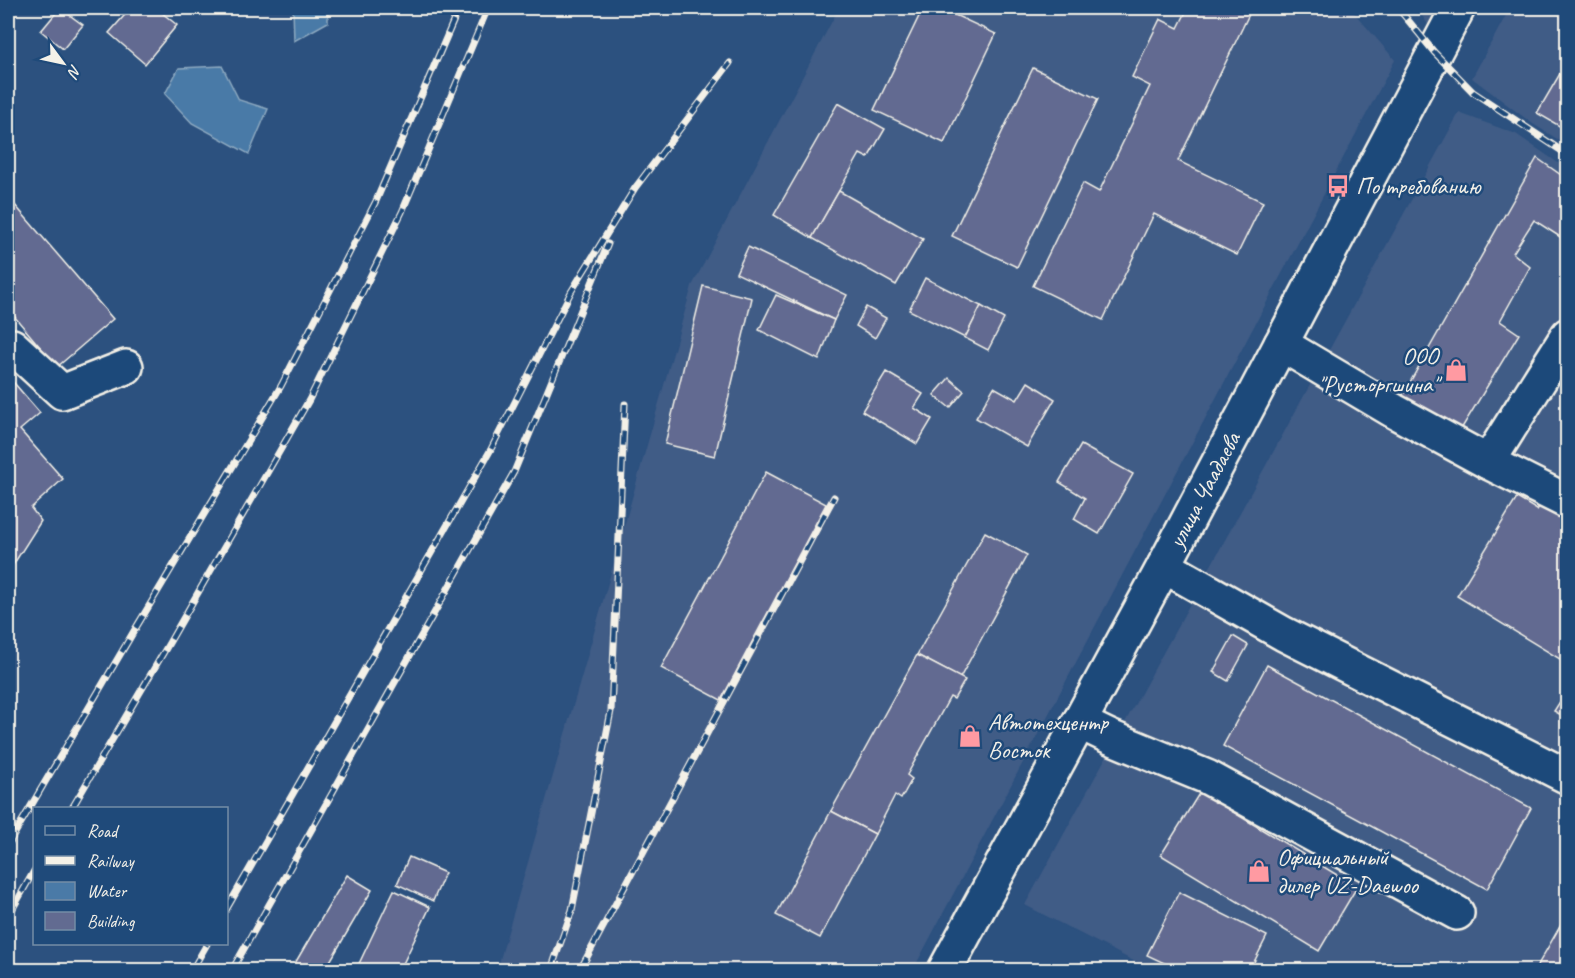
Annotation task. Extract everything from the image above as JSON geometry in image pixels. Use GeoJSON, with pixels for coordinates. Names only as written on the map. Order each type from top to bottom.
{"type":"FeatureCollection","features":[{"type":"Feature","properties":{"kind":"main road","name":"улица Чаадаева"},"geometry":{"type":"LineString","coordinates":[[945,970],[1164,566],[1458,8]]}},
{"type":"Feature","properties":{"kind":"main road"},"geometry":{"type":"LineString","coordinates":[[1488,462],[1568,335]]}},
{"type":"Feature","properties":{"kind":"main road"},"geometry":{"type":"LineString","coordinates":[[1281,344],[1394,411],[1568,502]]}},
{"type":"Feature","properties":{"kind":"main road"},"geometry":{"type":"LineString","coordinates":[[8,346],[12,346],[62,392],[126,367]]}},
{"type":"Feature","properties":{"kind":"main road"},"geometry":{"type":"LineString","coordinates":[[1164,566],[1284,633],[1568,777]]}},
{"type":"Feature","properties":{"kind":"main road"},"geometry":{"type":"LineString","coordinates":[[1079,722],[1207,777],[1457,913]]}},
{"type":"Feature","properties":{"kind":"shaded area"},"geometry":{"type":"Polygon","coordinates":[[[839,8],[1350,8],[1395,60],[913,970],[497,970],[692,286],[839,8]]]}},
{"type":"Feature","properties":{"kind":"shaded area"},"geometry":{"type":"Polygon","coordinates":[[[1417,8],[1446,8],[1433,32],[1417,8]]]}},
{"type":"Feature","properties":{"kind":"shaded area"},"geometry":{"type":"Polygon","coordinates":[[[1510,8],[1567,8],[1567,145],[1533,124],[1472,78],[1510,8]]]}},
{"type":"Feature","properties":{"kind":"shaded area"},"geometry":{"type":"Polygon","coordinates":[[[1459,113],[1516,134],[1567,169],[1567,970],[1151,970],[1025,905],[1459,113]]]}},
{"type":"Feature","properties":{"kind":"water"},"geometry":{"type":"Polygon","coordinates":[[[293,8],[328,8],[328,22],[294,41],[293,8]]]}},
{"type":"Feature","properties":{"kind":"water"},"geometry":{"type":"Polygon","coordinates":[[[222,66],[239,100],[268,109],[249,154],[192,123],[165,94],[179,68],[222,66]]]}},
{"type":"Feature","properties":{"kind":"building"},"geometry":{"type":"Polygon","coordinates":[[[60,8],[83,25],[63,49],[41,31],[60,8]]]}},
{"type":"Feature","properties":{"kind":"building"},"geometry":{"type":"Polygon","coordinates":[[[131,8],[156,8],[177,25],[145,64],[109,33],[131,8]]]}},
{"type":"Feature","properties":{"kind":"building"},"geometry":{"type":"Polygon","coordinates":[[[923,8],[940,8],[996,34],[944,143],[874,110],[923,8]]]}},
{"type":"Feature","properties":{"kind":"building"},"geometry":{"type":"Polygon","coordinates":[[[1188,8],[1252,8],[1178,161],[1263,202],[1237,255],[1154,214],[1103,320],[1033,286],[1083,183],[1099,192],[1150,86],[1132,77],[1160,19],[1178,28],[1188,8]]]}},
{"type":"Feature","properties":{"kind":"building"},"geometry":{"type":"Polygon","coordinates":[[[1568,60],[1568,131],[1537,113],[1568,60]]]}},
{"type":"Feature","properties":{"kind":"building"},"geometry":{"type":"Polygon","coordinates":[[[1033,68],[1098,99],[1017,267],[952,236],[1033,68]]]}},
{"type":"Feature","properties":{"kind":"building"},"geometry":{"type":"Polygon","coordinates":[[[838,103],[885,129],[868,158],[860,154],[812,238],[774,215],[838,103]]]}},
{"type":"Feature","properties":{"kind":"building"},"geometry":{"type":"Polygon","coordinates":[[[1537,158],[1568,180],[1568,242],[1534,220],[1513,253],[1530,267],[1500,321],[1519,334],[1457,436],[1401,398],[1537,158]]]}},
{"type":"Feature","properties":{"kind":"building"},"geometry":{"type":"Polygon","coordinates":[[[839,191],[923,239],[896,285],[812,238],[839,191]]]}},
{"type":"Feature","properties":{"kind":"building"},"geometry":{"type":"Polygon","coordinates":[[[8,197],[113,319],[57,367],[8,309],[8,197]]]}},
{"type":"Feature","properties":{"kind":"building"},"geometry":{"type":"Polygon","coordinates":[[[748,247],[847,295],[834,320],[736,273],[748,247]]]}},
{"type":"Feature","properties":{"kind":"building"},"geometry":{"type":"Polygon","coordinates":[[[925,278],[981,306],[965,338],[909,310],[925,278]]]}},
{"type":"Feature","properties":{"kind":"building"},"geometry":{"type":"Polygon","coordinates":[[[703,286],[752,298],[715,456],[665,444],[703,286]]]}},
{"type":"Feature","properties":{"kind":"building"},"geometry":{"type":"Polygon","coordinates":[[[1568,287],[1568,299],[1562,295],[1568,287]]]}},
{"type":"Feature","properties":{"kind":"building"},"geometry":{"type":"Polygon","coordinates":[[[776,295],[834,320],[819,360],[759,330],[776,295]]]}},
{"type":"Feature","properties":{"kind":"building"},"geometry":{"type":"Polygon","coordinates":[[[981,306],[1004,319],[988,350],[965,338],[981,306]]]}},
{"type":"Feature","properties":{"kind":"building"},"geometry":{"type":"Polygon","coordinates":[[[866,307],[886,318],[875,338],[856,326],[866,307]]]}},
{"type":"Feature","properties":{"kind":"building"},"geometry":{"type":"Polygon","coordinates":[[[886,372],[923,394],[914,408],[932,419],[917,444],[862,411],[886,372]]]}},
{"type":"Feature","properties":{"kind":"building"},"geometry":{"type":"Polygon","coordinates":[[[8,376],[40,413],[20,430],[63,479],[31,508],[41,521],[8,573],[8,376]]]}},
{"type":"Feature","properties":{"kind":"building"},"geometry":{"type":"Polygon","coordinates":[[[949,378],[964,391],[950,408],[934,395],[949,378]]]}},
{"type":"Feature","properties":{"kind":"building"},"geometry":{"type":"Polygon","coordinates":[[[1028,382],[1055,399],[1027,447],[976,418],[994,387],[1017,400],[1028,382]]]}},
{"type":"Feature","properties":{"kind":"building"},"geometry":{"type":"Polygon","coordinates":[[[1081,445],[1133,474],[1099,534],[1074,519],[1085,498],[1059,482],[1081,445]]]}},
{"type":"Feature","properties":{"kind":"building"},"geometry":{"type":"Polygon","coordinates":[[[766,472],[826,504],[721,700],[661,668],[766,472]]]}},
{"type":"Feature","properties":{"kind":"building"},"geometry":{"type":"Polygon","coordinates":[[[1517,498],[1537,510],[1542,503],[1568,519],[1568,664],[1457,596],[1517,498]]]}},
{"type":"Feature","properties":{"kind":"building"},"geometry":{"type":"Polygon","coordinates":[[[985,532],[1027,555],[960,678],[917,655],[985,532]]]}},
{"type":"Feature","properties":{"kind":"building"},"geometry":{"type":"Polygon","coordinates":[[[1233,636],[1248,645],[1228,681],[1213,672],[1233,636]]]}},
{"type":"Feature","properties":{"kind":"building"},"geometry":{"type":"Polygon","coordinates":[[[917,655],[965,680],[954,699],[950,697],[907,775],[912,779],[901,799],[895,795],[875,834],[831,811],[917,655]]]}},
{"type":"Feature","properties":{"kind":"building"},"geometry":{"type":"Polygon","coordinates":[[[1267,665],[1531,808],[1487,889],[1223,746],[1267,665]]]}},
{"type":"Feature","properties":{"kind":"building"},"geometry":{"type":"Polygon","coordinates":[[[1568,689],[1568,719],[1554,711],[1568,689]]]}},
{"type":"Feature","properties":{"kind":"building","name":"Официальный дилер UZ-Daewoo"},"geometry":{"type":"Polygon","coordinates":[[[1200,792],[1357,887],[1319,951],[1161,855],[1200,792]]]}},
{"type":"Feature","properties":{"kind":"building"},"geometry":{"type":"Polygon","coordinates":[[[831,811],[875,834],[820,938],[776,915],[831,811]]]}},
{"type":"Feature","properties":{"kind":"building"},"geometry":{"type":"Polygon","coordinates":[[[409,857],[445,873],[433,901],[397,884],[409,857]]]}},
{"type":"Feature","properties":{"kind":"building"},"geometry":{"type":"Polygon","coordinates":[[[347,875],[372,890],[325,970],[291,970],[347,875]]]}},
{"type":"Feature","properties":{"kind":"building"},"geometry":{"type":"Polygon","coordinates":[[[394,890],[430,907],[400,970],[356,970],[394,890]]]}},
{"type":"Feature","properties":{"kind":"building"},"geometry":{"type":"Polygon","coordinates":[[[1179,892],[1267,936],[1250,970],[1179,970],[1147,955],[1179,892]]]}},
{"type":"Feature","properties":{"kind":"building"},"geometry":{"type":"Polygon","coordinates":[[[1562,923],[1568,926],[1568,970],[1535,970],[1562,923]]]}},
{"type":"Feature","properties":{"kind":"railway"},"geometry":{"type":"LineString","coordinates":[[8,845],[281,386],[376,201],[459,8]]}},
{"type":"Feature","properties":{"kind":"railway"},"geometry":{"type":"LineString","coordinates":[[73,807],[309,400],[402,212],[488,8]]}},
{"type":"Feature","properties":{"kind":"railway"},"geometry":{"type":"LineString","coordinates":[[1398,8],[1434,52],[1473,92],[1568,155]]}},
{"type":"Feature","properties":{"kind":"railway"},"geometry":{"type":"LineString","coordinates":[[228,907],[490,451],[571,292],[635,188],[730,63]]}},
{"type":"Feature","properties":{"kind":"railway"},"geometry":{"type":"LineString","coordinates":[[232,970],[514,472],[608,244]]}},
{"type":"Feature","properties":{"kind":"railway"},"geometry":{"type":"LineString","coordinates":[[551,970],[572,910],[611,711],[625,404]]}},
{"type":"Feature","properties":{"kind":"railway"},"geometry":{"type":"LineString","coordinates":[[580,970],[834,497]]}},
{"type":"Feature","properties":{"kind":"railway"},"geometry":{"type":"LineString","coordinates":[[8,917],[33,873]]}},
{"type":"Feature","properties":{"kind":"railway"},"geometry":{"type":"LineString","coordinates":[[192,970],[206,945]]}},
{"type":"Feature","properties":{"kind":"place","name":"По требованию"},"geometry":{"type":"Point","coordinates":[1338,186]}},
{"type":"Feature","properties":{"kind":"place","name":"ООО \"Русторгшина\""},"geometry":{"type":"Point","coordinates":[1456,370]}},
{"type":"Feature","properties":{"kind":"place","name":"Автотехцентр Восток"},"geometry":{"type":"Point","coordinates":[970,736]}},
{"type":"Feature","properties":{"kind":"place","name":"Официальный дилер UZ-Daewoo"},"geometry":{"type":"Point","coordinates":[1259,871]}}]}
